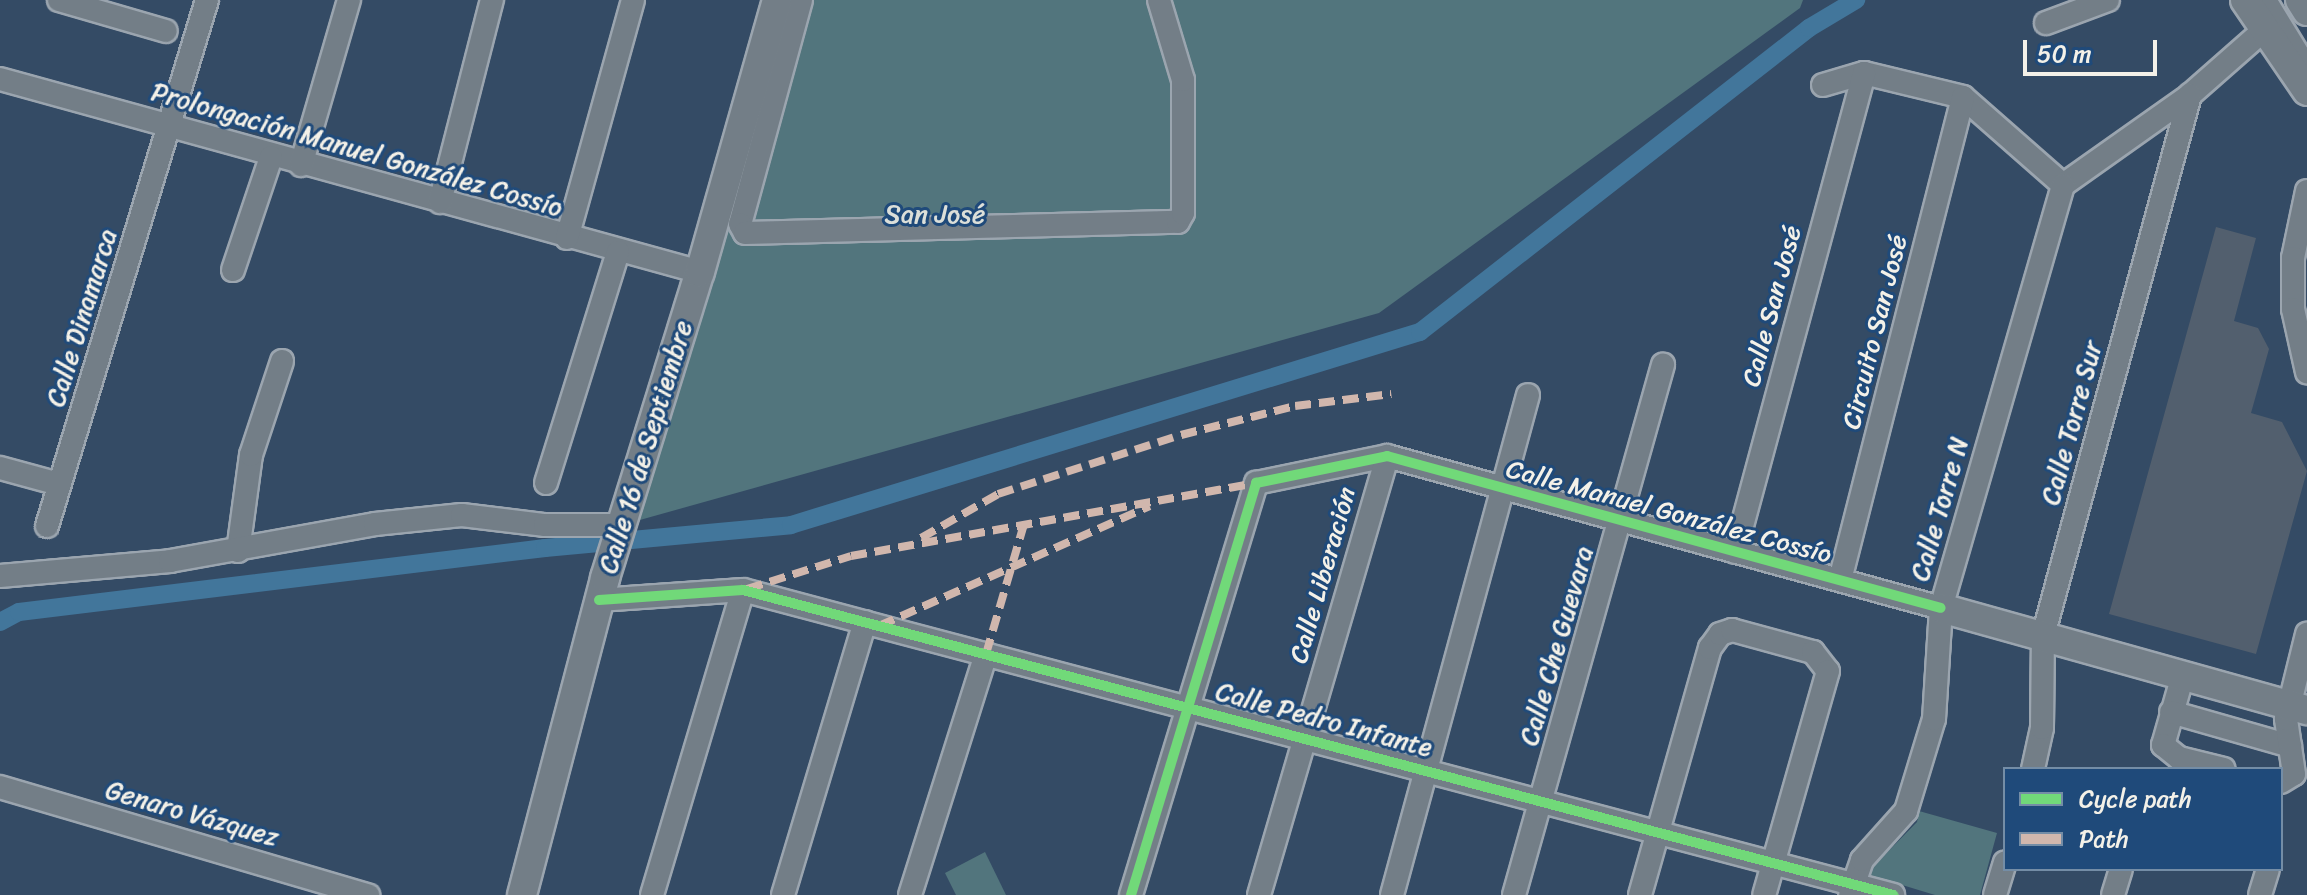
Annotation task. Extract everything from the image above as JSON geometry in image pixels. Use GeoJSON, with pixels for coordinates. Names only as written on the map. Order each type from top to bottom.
{"type":"FeatureCollection","features":[{"type":"Feature","properties":{"kind":"main road","name":"Calle 16 de Septiembre"},"geometry":{"type":"LineString","coordinates":[[522,895],[602,589],[700,272],[777,0]]}},
{"type":"Feature","properties":{"kind":"main road"},"geometry":{"type":"LineString","coordinates":[[2245,0],[2307,91]]}},
{"type":"Feature","properties":{"kind":"main road"},"geometry":{"type":"LineString","coordinates":[[2300,0],[2307,11]]}},
{"type":"Feature","properties":{"kind":"main road","name":"Calle Manuel González Cossío"},"geometry":{"type":"LineString","coordinates":[[1941,608],[2298,707]]}},
{"type":"Feature","properties":{"kind":"street"},"geometry":{"type":"LineString","coordinates":[[59,0],[166,31]]}},
{"type":"Feature","properties":{"kind":"street"},"geometry":{"type":"LineString","coordinates":[[171,128],[207,0]]}},
{"type":"Feature","properties":{"kind":"street"},"geometry":{"type":"LineString","coordinates":[[301,165],[349,0]]}},
{"type":"Feature","properties":{"kind":"street"},"geometry":{"type":"LineString","coordinates":[[440,202],[492,0]]}},
{"type":"Feature","properties":{"kind":"street"},"geometry":{"type":"LineString","coordinates":[[567,238],[633,0]]}},
{"type":"Feature","properties":{"kind":"street"},"geometry":{"type":"LineString","coordinates":[[801,0],[740,224],[745,233],[1178,222],[1183,213],[1183,80],[1159,0]]}},
{"type":"Feature","properties":{"kind":"street"},"geometry":{"type":"LineString","coordinates":[[2046,23],[2108,0]]}},
{"type":"Feature","properties":{"kind":"street"},"geometry":{"type":"LineString","coordinates":[[2265,0],[2307,69]]}},
{"type":"Feature","properties":{"kind":"street"},"geometry":{"type":"LineString","coordinates":[[1823,85],[1864,73],[1963,97],[2063,185],[2190,95],[2264,30]]}},
{"type":"Feature","properties":{"kind":"street","name":"Calle San José"},"geometry":{"type":"LineString","coordinates":[[1735,552],[1864,73]]}},
{"type":"Feature","properties":{"kind":"street","name":"Prolongación Manuel González Cossío"},"geometry":{"type":"LineString","coordinates":[[0,79],[271,157],[700,272]]}},
{"type":"Feature","properties":{"kind":"street","name":"Calle Torre Sur"},"geometry":{"type":"LineString","coordinates":[[2033,767],[2042,728],[2043,636],[2190,95]]}},
{"type":"Feature","properties":{"kind":"street","name":"Circuito San José"},"geometry":{"type":"LineString","coordinates":[[1840,580],[1963,97]]}},
{"type":"Feature","properties":{"kind":"street","name":"Calle Dinamarca"},"geometry":{"type":"LineString","coordinates":[[47,526],[171,128]]}},
{"type":"Feature","properties":{"kind":"street"},"geometry":{"type":"LineString","coordinates":[[233,270],[271,157]]}},
{"type":"Feature","properties":{"kind":"street","name":"Calle Torre N"},"geometry":{"type":"LineString","coordinates":[[1852,889],[1864,856],[1906,811],[1936,704],[1941,608],[2063,185]]}},
{"type":"Feature","properties":{"kind":"street"},"geometry":{"type":"LineString","coordinates":[[2307,191],[2293,258],[2293,309],[2307,372]]}},
{"type":"Feature","properties":{"kind":"street"},"geometry":{"type":"LineString","coordinates":[[546,483],[618,252]]}},
{"type":"Feature","properties":{"kind":"street"},"geometry":{"type":"LineString","coordinates":[[238,551],[251,455],[282,361]]}},
{"type":"Feature","properties":{"kind":"street","name":"Calle Che Guevara"},"geometry":{"type":"LineString","coordinates":[[1514,895],[1663,365]]}},
{"type":"Feature","properties":{"kind":"street"},"geometry":{"type":"LineString","coordinates":[[1392,895],[1506,492],[1528,395]]}},
{"type":"Feature","properties":{"kind":"street"},"geometry":{"type":"LineString","coordinates":[[1131,895],[1256,483],[1387,456]]}},
{"type":"Feature","properties":{"kind":"street","name":"Calle Manuel González Cossío"},"geometry":{"type":"LineString","coordinates":[[1387,456],[1506,492],[1941,608]]}},
{"type":"Feature","properties":{"kind":"street","name":"Calle Liberación"},"geometry":{"type":"LineString","coordinates":[[1259,895],[1387,456]]}},
{"type":"Feature","properties":{"kind":"street"},"geometry":{"type":"LineString","coordinates":[[0,468],[59,484]]}},
{"type":"Feature","properties":{"kind":"street"},"geometry":{"type":"LineString","coordinates":[[0,576],[238,551],[375,524],[462,515],[620,532]]}},
{"type":"Feature","properties":{"kind":"street","name":"Calle Pedro Infante"},"geometry":{"type":"LineString","coordinates":[[602,589],[743,590],[1773,863],[1852,889],[1893,895]]}},
{"type":"Feature","properties":{"kind":"street"},"geometry":{"type":"LineString","coordinates":[[652,895],[743,590]]}},
{"type":"Feature","properties":{"kind":"street"},"geometry":{"type":"LineString","coordinates":[[783,895],[865,622]]}},
{"type":"Feature","properties":{"kind":"street"},"geometry":{"type":"LineString","coordinates":[[1640,895],[1710,648],[1720,634],[1736,630],[1813,652],[1828,671],[1764,895]]}},
{"type":"Feature","properties":{"kind":"street"},"geometry":{"type":"LineString","coordinates":[[2283,781],[2294,774],[2290,746],[2307,634]]}},
{"type":"Feature","properties":{"kind":"street"},"geometry":{"type":"LineString","coordinates":[[910,895],[986,654]]}},
{"type":"Feature","properties":{"kind":"street"},"geometry":{"type":"LineString","coordinates":[[2183,675],[2171,712],[2166,750],[2218,767]]}},
{"type":"Feature","properties":{"kind":"street"},"geometry":{"type":"LineString","coordinates":[[2171,712],[2290,746]]}},
{"type":"Feature","properties":{"kind":"street","name":"Genaro Vázquez"},"geometry":{"type":"LineString","coordinates":[[0,787],[368,895]]}},
{"type":"Feature","properties":{"kind":"street"},"geometry":{"type":"LineString","coordinates":[[1995,895],[2003,869]]}},
{"type":"Feature","properties":{"kind":"street"},"geometry":{"type":"LineString","coordinates":[[2113,895],[2120,871]]}},
{"type":"Feature","properties":{"kind":"street"},"geometry":{"type":"LineString","coordinates":[[2260,895],[2267,871]]}},
{"type":"Feature","properties":{"kind":"green space","name":"San José"},"geometry":{"type":"Polygon","coordinates":[[[771,0],[1803,0],[1800,8],[1379,313],[622,525],[771,0]]]}},
{"type":"Feature","properties":{"kind":"green space"},"geometry":{"type":"Polygon","coordinates":[[[1919,811],[1997,833],[1980,895],[1935,895],[1866,874],[1917,822],[1919,811]]]}},
{"type":"Feature","properties":{"kind":"green space"},"geometry":{"type":"Polygon","coordinates":[[[985,852],[1006,895],[956,895],[945,873],[985,852]]]}},
{"type":"Feature","properties":{"kind":"building"},"geometry":{"type":"Polygon","coordinates":[[[2216,227],[2256,238],[2234,321],[2258,328],[2269,349],[2251,413],[2282,422],[2307,471],[2256,654],[2109,614],[2216,227]]]}},
{"type":"Feature","properties":{"kind":"waterway"},"geometry":{"type":"LineString","coordinates":[[0,622],[19,612],[545,548],[791,525],[1420,332],[1809,28],[1856,0]]}},
{"type":"Feature","properties":{"kind":"marked path"},"geometry":{"type":"LineString","coordinates":[[921,538],[998,494],[1181,435],[1295,406],[1391,394]]}},
{"type":"Feature","properties":{"kind":"marked path"},"geometry":{"type":"LineString","coordinates":[[747,589],[851,556],[1256,483]]}},
{"type":"Feature","properties":{"kind":"marked path"},"geometry":{"type":"LineString","coordinates":[[879,626],[1150,506]]}},
{"type":"Feature","properties":{"kind":"marked path"},"geometry":{"type":"LineString","coordinates":[[986,654],[1025,521]]}},
{"type":"Feature","properties":{"kind":"cycle path"},"geometry":{"type":"LineString","coordinates":[[1131,895],[1256,483],[1387,456],[1941,608]]}},
{"type":"Feature","properties":{"kind":"cycle path"},"geometry":{"type":"LineString","coordinates":[[599,600],[743,590],[1893,895]]}}]}
